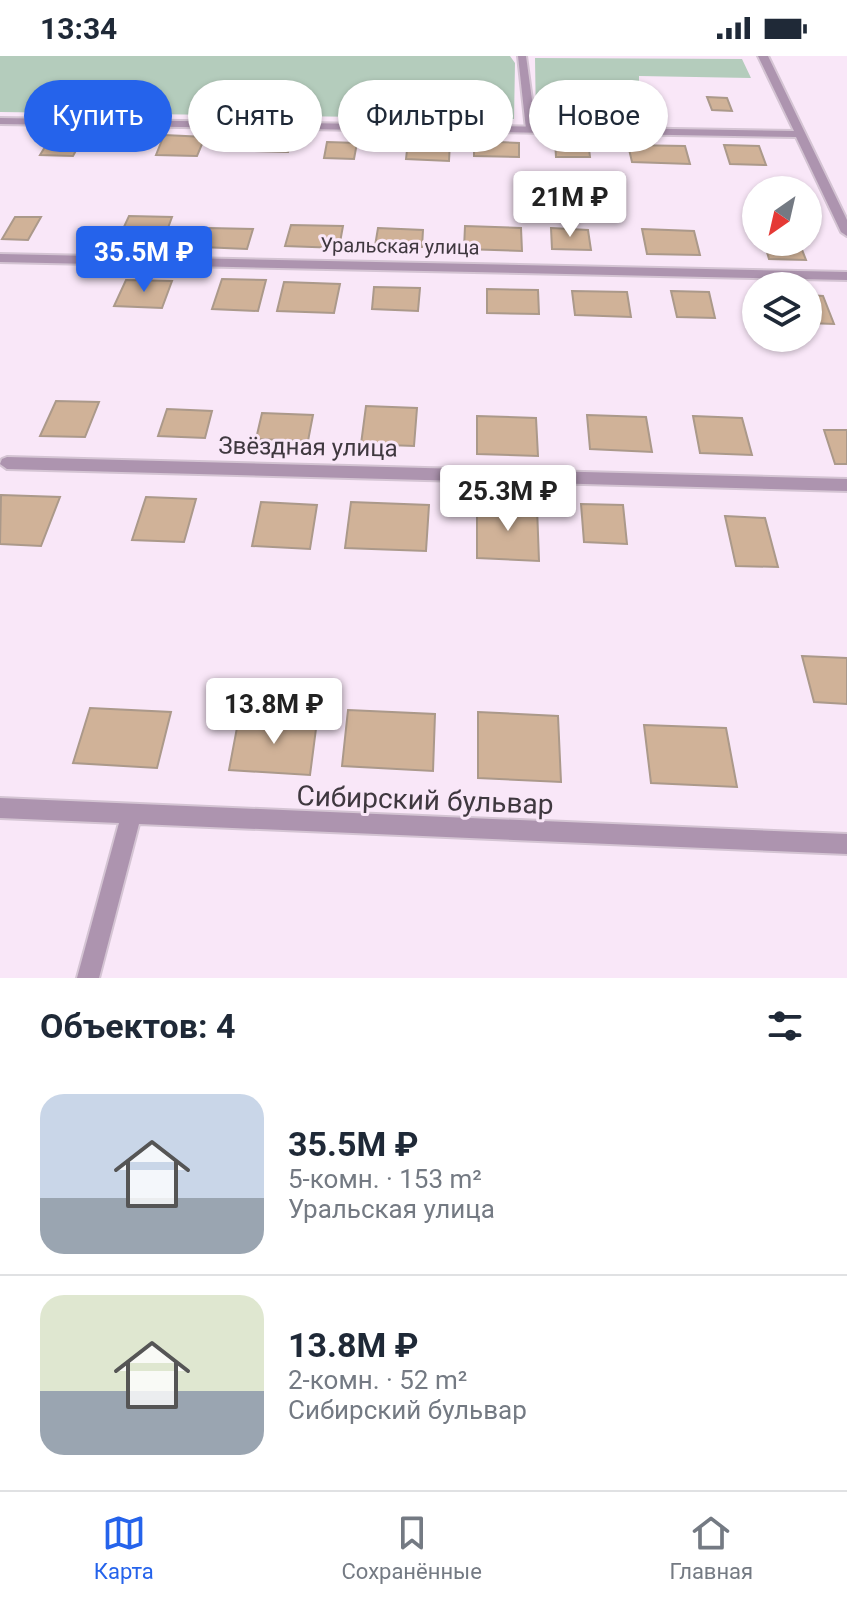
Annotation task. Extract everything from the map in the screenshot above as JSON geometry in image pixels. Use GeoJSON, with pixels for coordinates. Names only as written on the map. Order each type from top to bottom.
{"type":"FeatureCollection","features":[{"type":"Feature","properties":{"kind":"street"},"geometry":{"type":"LineString","coordinates":[[763,56],[847,232]]}},
{"type":"Feature","properties":{"kind":"street"},"geometry":{"type":"LineString","coordinates":[[0,121],[529,129]]}},
{"type":"Feature","properties":{"kind":"street"},"geometry":{"type":"LineString","coordinates":[[668,132],[801,134]]}},
{"type":"Feature","properties":{"kind":"street","name":"Уральская улица"},"geometry":{"type":"LineString","coordinates":[[0,258],[847,276]]}},
{"type":"Feature","properties":{"kind":"street","name":"Звёздная улица"},"geometry":{"type":"LineString","coordinates":[[7,463],[847,485]]}},
{"type":"Feature","properties":{"kind":"street","name":"Сибирский бульвар"},"geometry":{"type":"LineString","coordinates":[[0,808],[131,816],[847,844]]}},
{"type":"Feature","properties":{"kind":"street"},"geometry":{"type":"LineString","coordinates":[[88,978],[131,816]]}},
{"type":"Feature","properties":{"kind":"lane"},"geometry":{"type":"LineString","coordinates":[[522,56],[529,113]]}},
{"type":"Feature","properties":{"kind":"green space"},"geometry":{"type":"Polygon","coordinates":[[[0,56],[510,56],[515,63],[514,119],[513,80],[338,80],[338,117],[322,116],[322,80],[188,80],[188,115],[172,114],[172,80],[24,80],[24,112],[0,112],[0,56]]]}},
{"type":"Feature","properties":{"kind":"green space"},"geometry":{"type":"Polygon","coordinates":[[[535,58],[742,59],[751,78],[639,76],[639,80],[535,80],[535,58]]]}},
{"type":"Feature","properties":{"kind":"building"},"geometry":{"type":"Polygon","coordinates":[[[707,97],[727,98],[732,111],[712,110],[707,97]]]}},
{"type":"Feature","properties":{"kind":"building"},"geometry":{"type":"Polygon","coordinates":[[[172,135],[188,136],[188,152],[199,152],[197,156],[156,155],[157,152],[172,152],[172,135]]]}},
{"type":"Feature","properties":{"kind":"building"},"geometry":{"type":"Polygon","coordinates":[[[327,142],[338,142],[338,152],[355,152],[354,159],[324,158],[327,142]]]}},
{"type":"Feature","properties":{"kind":"building"},"geometry":{"type":"Polygon","coordinates":[[[513,143],[519,143],[519,157],[474,156],[474,152],[513,152],[513,143]]]}},
{"type":"Feature","properties":{"kind":"building"},"geometry":{"type":"Polygon","coordinates":[[[724,145],[759,146],[766,165],[730,164],[724,145]]]}},
{"type":"Feature","properties":{"kind":"building"},"geometry":{"type":"Polygon","coordinates":[[[668,146],[685,146],[690,164],[632,162],[630,152],[668,152],[668,146]]]}},
{"type":"Feature","properties":{"kind":"building"},"geometry":{"type":"Polygon","coordinates":[[[42,152],[75,152],[73,156],[40,155],[42,152]]]}},
{"type":"Feature","properties":{"kind":"building"},"geometry":{"type":"Polygon","coordinates":[[[407,152],[449,152],[449,161],[406,159],[407,152]]]}},
{"type":"Feature","properties":{"kind":"building"},"geometry":{"type":"Polygon","coordinates":[[[556,152],[589,152],[590,157],[556,157],[556,152]]]}},
{"type":"Feature","properties":{"kind":"building"},"geometry":{"type":"Polygon","coordinates":[[[129,216],[172,217],[162,244],[117,242],[129,216]]]}},
{"type":"Feature","properties":{"kind":"building"},"geometry":{"type":"Polygon","coordinates":[[[15,217],[41,217],[28,240],[2,239],[15,217]]]}},
{"type":"Feature","properties":{"kind":"building"},"geometry":{"type":"Polygon","coordinates":[[[291,225],[343,226],[339,248],[285,246],[291,225]]]}},
{"type":"Feature","properties":{"kind":"building"},"geometry":{"type":"Polygon","coordinates":[[[465,226],[521,228],[522,251],[464,249],[465,226]]]}},
{"type":"Feature","properties":{"kind":"building"},"geometry":{"type":"Polygon","coordinates":[[[209,228],[253,229],[247,249],[202,247],[209,228]]]}},
{"type":"Feature","properties":{"kind":"building"},"geometry":{"type":"Polygon","coordinates":[[[378,228],[423,230],[422,247],[375,246],[378,228]]]}},
{"type":"Feature","properties":{"kind":"building"},"geometry":{"type":"Polygon","coordinates":[[[551,228],[588,230],[591,250],[552,249],[551,228]]]}},
{"type":"Feature","properties":{"kind":"building"},"geometry":{"type":"Polygon","coordinates":[[[642,229],[694,231],[700,255],[647,254],[642,229]]]}},
{"type":"Feature","properties":{"kind":"building"},"geometry":{"type":"Polygon","coordinates":[[[768,256],[804,256],[806,260],[769,259],[768,256]]]}},
{"type":"Feature","properties":{"kind":"building"},"geometry":{"type":"Polygon","coordinates":[[[222,279],[266,280],[258,311],[212,309],[222,279]]]}},
{"type":"Feature","properties":{"kind":"building"},"geometry":{"type":"Polygon","coordinates":[[[126,280],[172,281],[162,308],[114,306],[126,280]]]}},
{"type":"Feature","properties":{"kind":"building"},"geometry":{"type":"Polygon","coordinates":[[[284,282],[340,284],[334,313],[277,311],[284,282]]]}},
{"type":"Feature","properties":{"kind":"building"},"geometry":{"type":"Polygon","coordinates":[[[374,287],[420,288],[418,311],[372,309],[374,287]]]}},
{"type":"Feature","properties":{"kind":"building"},"geometry":{"type":"Polygon","coordinates":[[[487,289],[538,290],[539,314],[487,313],[487,289]]]}},
{"type":"Feature","properties":{"kind":"building"},"geometry":{"type":"Polygon","coordinates":[[[572,291],[627,292],[631,317],[575,315],[572,291]]]}},
{"type":"Feature","properties":{"kind":"building"},"geometry":{"type":"Polygon","coordinates":[[[671,291],[709,292],[715,318],[677,317],[671,291]]]}},
{"type":"Feature","properties":{"kind":"building"},"geometry":{"type":"Polygon","coordinates":[[[822,296],[823,296],[834,324],[822,324],[822,296]]]}},
{"type":"Feature","properties":{"kind":"building"},"geometry":{"type":"Polygon","coordinates":[[[56,401],[99,402],[85,437],[40,436],[56,401]]]}},
{"type":"Feature","properties":{"kind":"building"},"geometry":{"type":"Polygon","coordinates":[[[366,406],[417,408],[414,446],[361,444],[366,406]]]}},
{"type":"Feature","properties":{"kind":"building"},"geometry":{"type":"Polygon","coordinates":[[[167,409],[212,411],[205,438],[158,436],[167,409]]]}},
{"type":"Feature","properties":{"kind":"building"},"geometry":{"type":"Polygon","coordinates":[[[262,413],[313,415],[308,441],[256,439],[262,413]]]}},
{"type":"Feature","properties":{"kind":"building"},"geometry":{"type":"Polygon","coordinates":[[[587,415],[646,417],[652,452],[590,449],[587,415]]]}},
{"type":"Feature","properties":{"kind":"building"},"geometry":{"type":"Polygon","coordinates":[[[477,416],[536,418],[538,456],[477,454],[477,416]]]}},
{"type":"Feature","properties":{"kind":"building"},"geometry":{"type":"Polygon","coordinates":[[[693,416],[742,418],[752,455],[700,453],[693,416]]]}},
{"type":"Feature","properties":{"kind":"building"},"geometry":{"type":"Polygon","coordinates":[[[824,430],[847,430],[847,464],[835,464],[824,430]]]}},
{"type":"Feature","properties":{"kind":"building"},"geometry":{"type":"Polygon","coordinates":[[[1,495],[60,497],[41,546],[0,544],[1,495]]]}},
{"type":"Feature","properties":{"kind":"building"},"geometry":{"type":"Polygon","coordinates":[[[146,497],[196,499],[184,542],[132,540],[146,497]]]}},
{"type":"Feature","properties":{"kind":"building"},"geometry":{"type":"Polygon","coordinates":[[[261,502],[317,505],[310,549],[252,546],[261,502]]]}},
{"type":"Feature","properties":{"kind":"building"},"geometry":{"type":"Polygon","coordinates":[[[351,502],[429,505],[426,551],[345,548],[351,502]]]}},
{"type":"Feature","properties":{"kind":"building"},"geometry":{"type":"Polygon","coordinates":[[[581,504],[623,505],[627,544],[584,542],[581,504]]]}},
{"type":"Feature","properties":{"kind":"building"},"geometry":{"type":"Polygon","coordinates":[[[477,505],[537,507],[539,561],[477,558],[477,505]]]}},
{"type":"Feature","properties":{"kind":"building"},"geometry":{"type":"Polygon","coordinates":[[[725,516],[765,518],[778,567],[736,566],[725,516]]]}},
{"type":"Feature","properties":{"kind":"building"},"geometry":{"type":"Polygon","coordinates":[[[802,656],[847,658],[847,704],[814,702],[802,656]]]}},
{"type":"Feature","properties":{"kind":"building"},"geometry":{"type":"Polygon","coordinates":[[[90,708],[171,712],[157,768],[73,763],[90,708]]]}},
{"type":"Feature","properties":{"kind":"building"},"geometry":{"type":"Polygon","coordinates":[[[348,710],[435,714],[433,771],[342,766],[348,710]]]}},
{"type":"Feature","properties":{"kind":"building"},"geometry":{"type":"Polygon","coordinates":[[[478,712],[558,716],[561,782],[478,778],[478,712]]]}},
{"type":"Feature","properties":{"kind":"building"},"geometry":{"type":"Polygon","coordinates":[[[239,717],[317,721],[310,775],[229,770],[239,717]]]}},
{"type":"Feature","properties":{"kind":"building"},"geometry":{"type":"Polygon","coordinates":[[[644,725],[726,728],[737,787],[651,783],[644,725]]]}}]}
